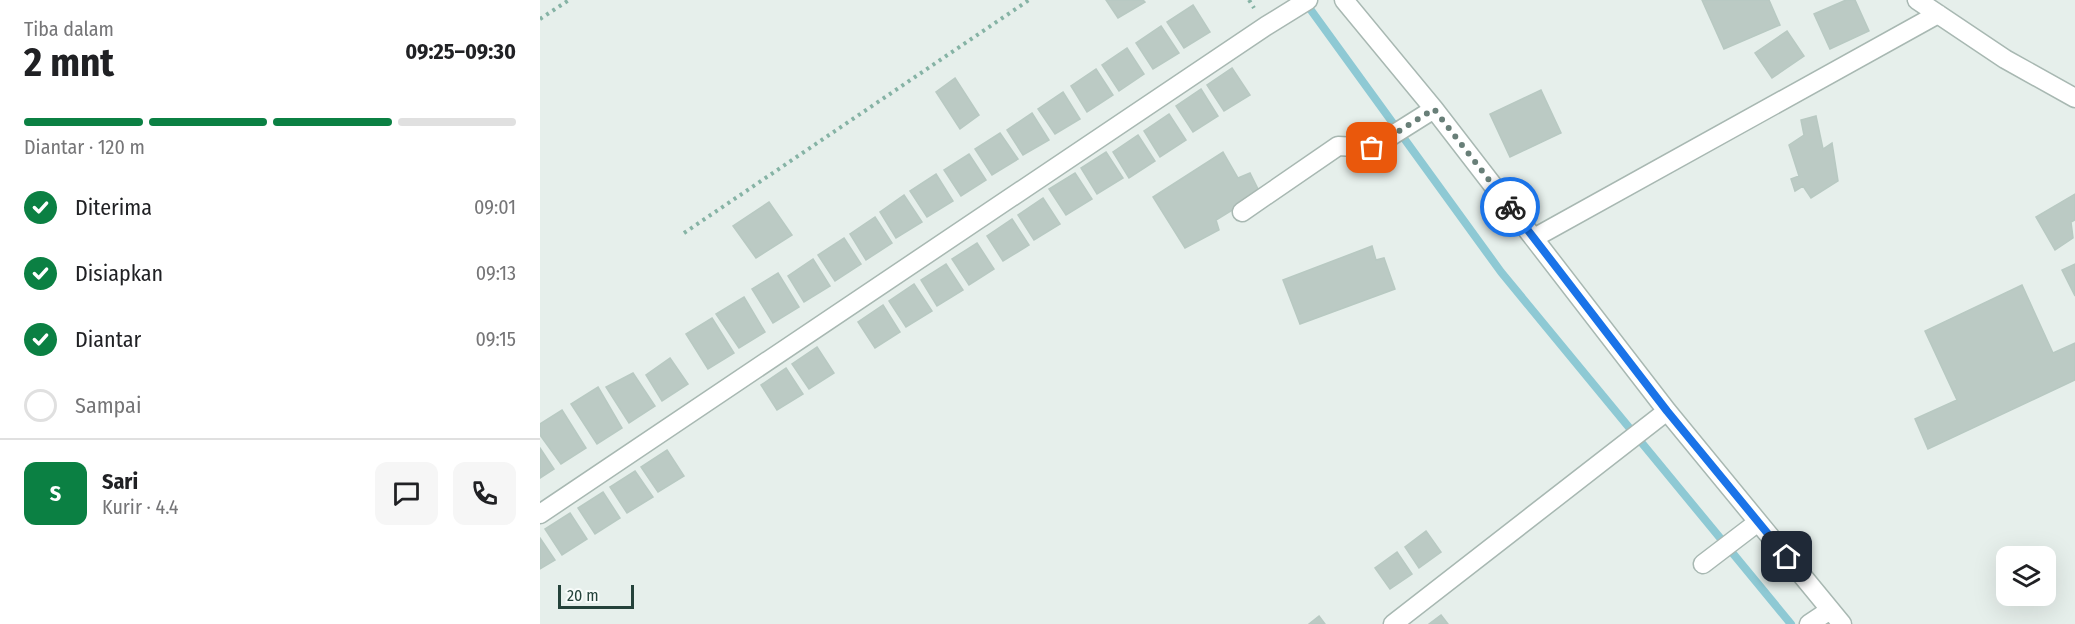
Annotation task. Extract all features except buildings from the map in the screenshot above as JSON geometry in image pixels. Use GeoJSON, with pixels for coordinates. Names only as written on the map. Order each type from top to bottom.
{"type":"FeatureCollection","features":[{"type":"Feature","properties":{"kind":"street"},"geometry":{"type":"LineString","coordinates":[[540,514],[1281,15],[1308,0]]}},
{"type":"Feature","properties":{"kind":"street"},"geometry":{"type":"LineString","coordinates":[[1344,0],[1429,113],[1534,238],[1666,411],[1758,522],[1819,616],[1842,624]]}},
{"type":"Feature","properties":{"kind":"street"},"geometry":{"type":"LineString","coordinates":[[1917,0],[2005,59],[2075,98]]}},
{"type":"Feature","properties":{"kind":"street"},"geometry":{"type":"LineString","coordinates":[[1534,238],[1938,14]]}},
{"type":"Feature","properties":{"kind":"street"},"geometry":{"type":"LineString","coordinates":[[1242,212],[1338,146],[1372,148],[1429,113]]}},
{"type":"Feature","properties":{"kind":"street"},"geometry":{"type":"LineString","coordinates":[[1393,624],[1666,411]]}},
{"type":"Feature","properties":{"kind":"street"},"geometry":{"type":"LineString","coordinates":[[1703,564],[1758,522]]}},
{"type":"Feature","properties":{"kind":"path"},"geometry":{"type":"LineString","coordinates":[[540,19],[569,0]]}},
{"type":"Feature","properties":{"kind":"path"},"geometry":{"type":"LineString","coordinates":[[684,233],[1029,0]]}},
{"type":"Feature","properties":{"kind":"waterway"},"geometry":{"type":"LineString","coordinates":[[1305,2],[1501,272],[1791,624]]}},
{"type":"Feature","properties":{"kind":"way so far"},"geometry":{"type":"LineString","coordinates":[[1372,148],[1434,109],[1510,207]]}},
{"type":"Feature","properties":{"kind":"route"},"geometry":{"type":"LineString","coordinates":[[1510,207],[1667,411],[1787,557]]}}]}
